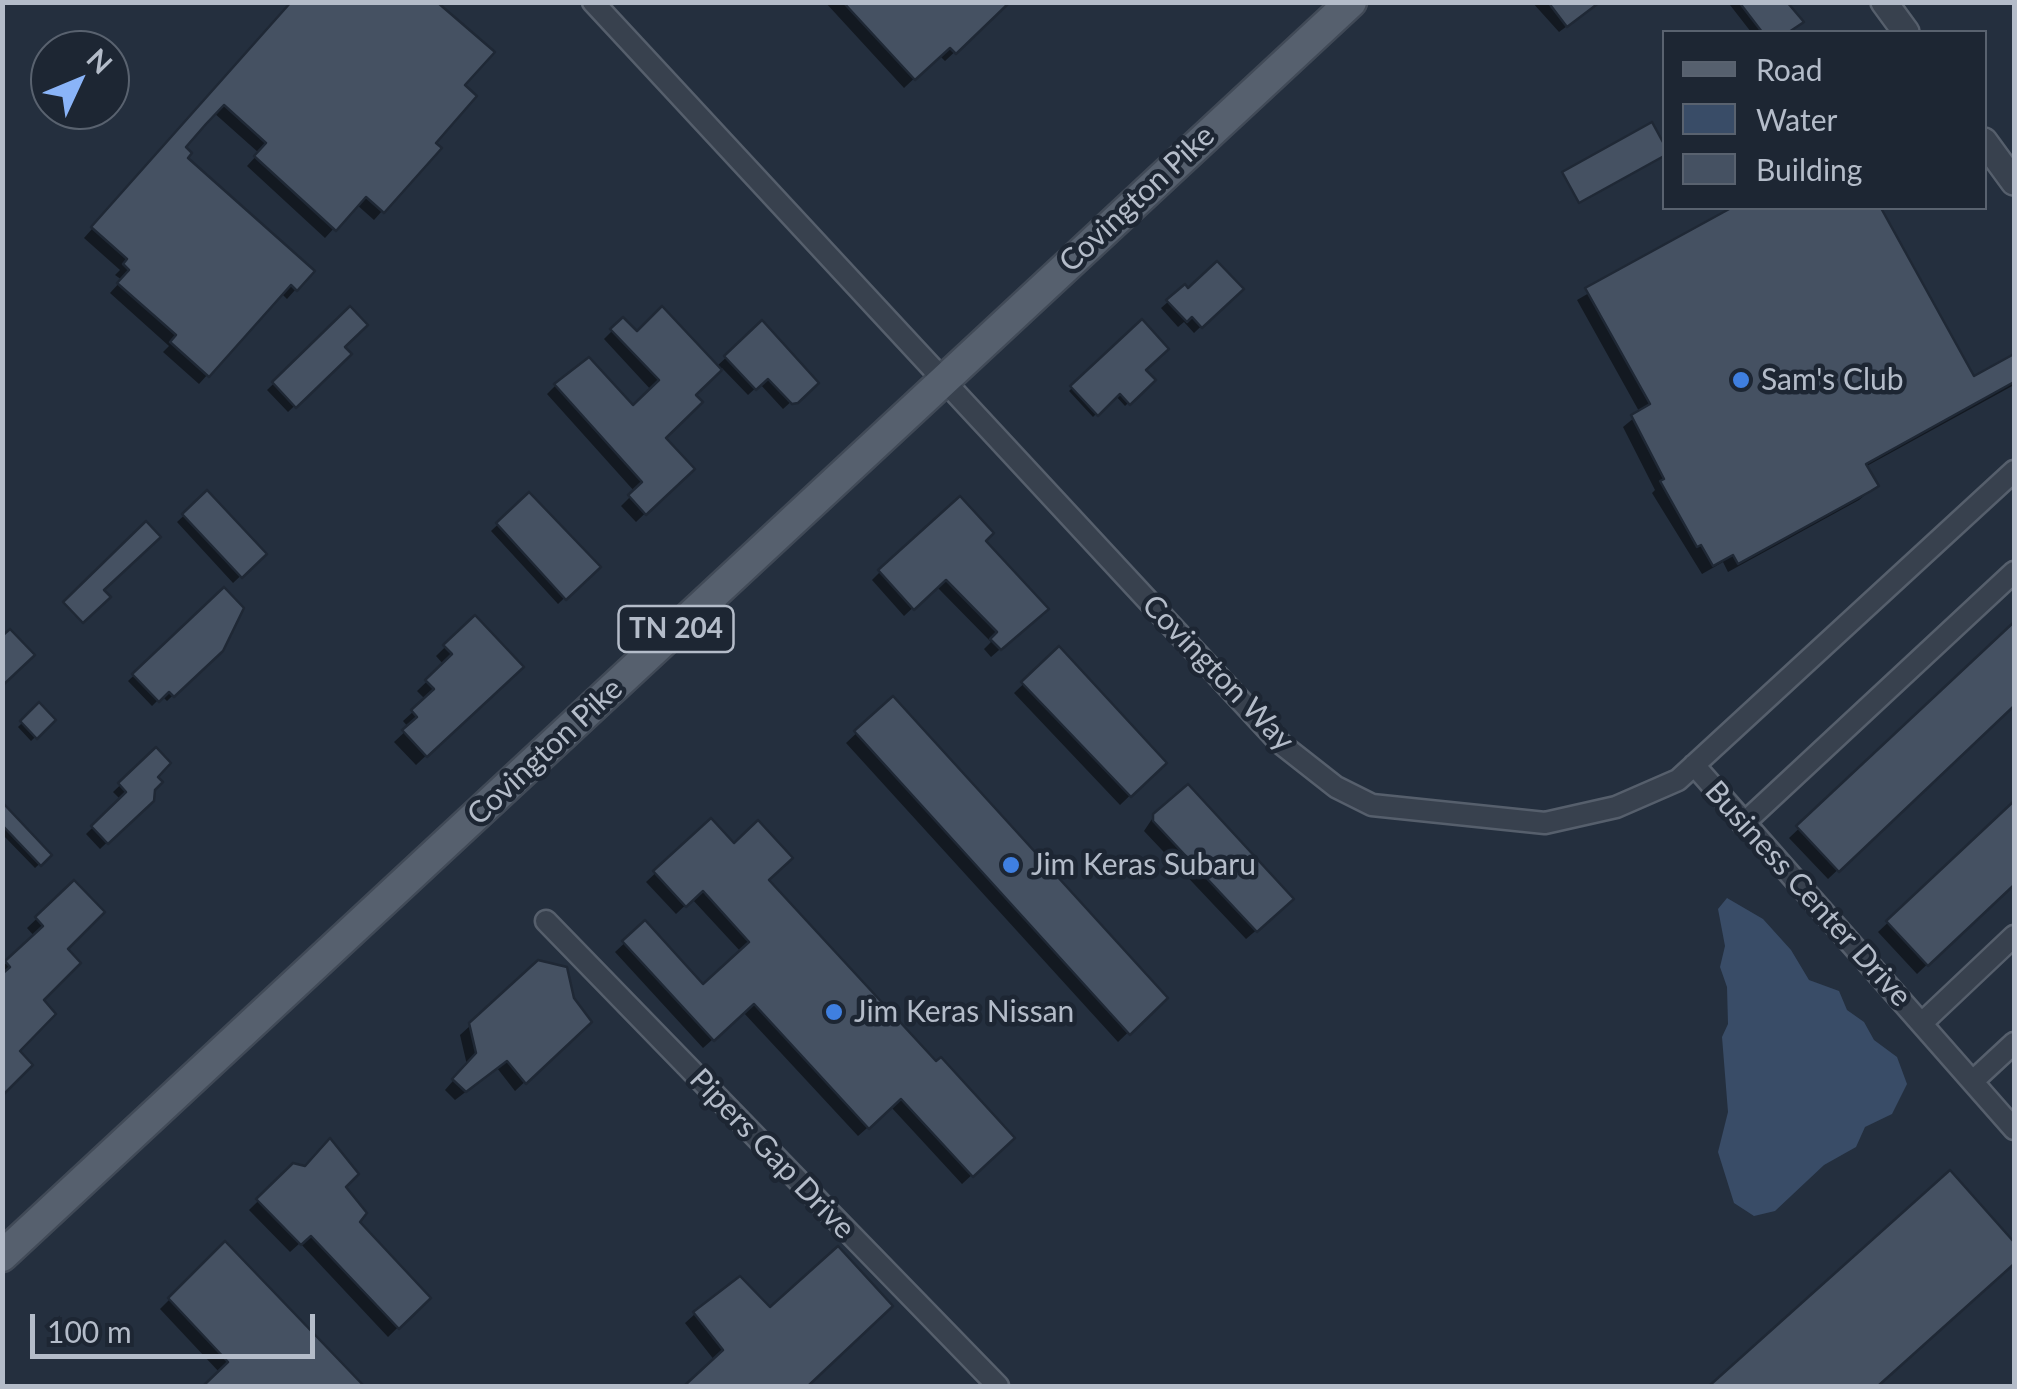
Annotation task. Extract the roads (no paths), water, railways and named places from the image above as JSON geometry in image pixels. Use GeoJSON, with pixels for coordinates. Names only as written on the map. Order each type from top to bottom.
{"type":"FeatureCollection","features":[{"type":"Feature","properties":{"kind":"main road","name":"Covington Pike"},"geometry":{"type":"LineString","coordinates":[[2,1256],[1351,2]]}},
{"type":"Feature","properties":{"kind":"street","name":"Covington Way"},"geometry":{"type":"LineString","coordinates":[[593,2],[1280,743],[1336,786],[1372,805],[1545,823],[1616,806],[1678,780],[2014,471]]}},
{"type":"Feature","properties":{"kind":"street"},"geometry":{"type":"LineString","coordinates":[[1884,2],[1905,30]]}},
{"type":"Feature","properties":{"kind":"street"},"geometry":{"type":"LineString","coordinates":[[1987,145],[2014,182]]}},
{"type":"Feature","properties":{"kind":"street"},"geometry":{"type":"LineString","coordinates":[[1743,824],[2014,572]]}},
{"type":"Feature","properties":{"kind":"street","name":"Business Center Drive"},"geometry":{"type":"LineString","coordinates":[[1694,765],[2014,1129]]}},
{"type":"Feature","properties":{"kind":"street","name":"Pipers Gap Drive"},"geometry":{"type":"LineString","coordinates":[[546,921],[998,1386]]}},
{"type":"Feature","properties":{"kind":"street","name":"Business Center Drive"},"geometry":{"type":"LineString","coordinates":[[1922,1022],[2014,936]]}},
{"type":"Feature","properties":{"kind":"street"},"geometry":{"type":"LineString","coordinates":[[1973,1082],[2014,1042]]}},
{"type":"Feature","properties":{"kind":"water"},"geometry":{"type":"Polygon","coordinates":[[[1727,898],[1763,919],[1791,950],[1809,980],[1839,991],[1847,1010],[1864,1022],[1874,1040],[1897,1057],[1907,1084],[1892,1114],[1865,1127],[1856,1147],[1824,1165],[1775,1211],[1754,1216],[1734,1203],[1718,1152],[1728,1112],[1722,1037],[1728,1024],[1727,987],[1720,967],[1725,946],[1718,909],[1727,898]]]}},
{"type":"Feature","properties":{"kind":"place","name":"Sam's Club"},"geometry":{"type":"Point","coordinates":[1741,380]}},
{"type":"Feature","properties":{"kind":"place","name":"Jim Keras Subaru"},"geometry":{"type":"Point","coordinates":[1011,865]}},
{"type":"Feature","properties":{"kind":"place","name":"Jim Keras Nissan"},"geometry":{"type":"Point","coordinates":[834,1012]}}]}
